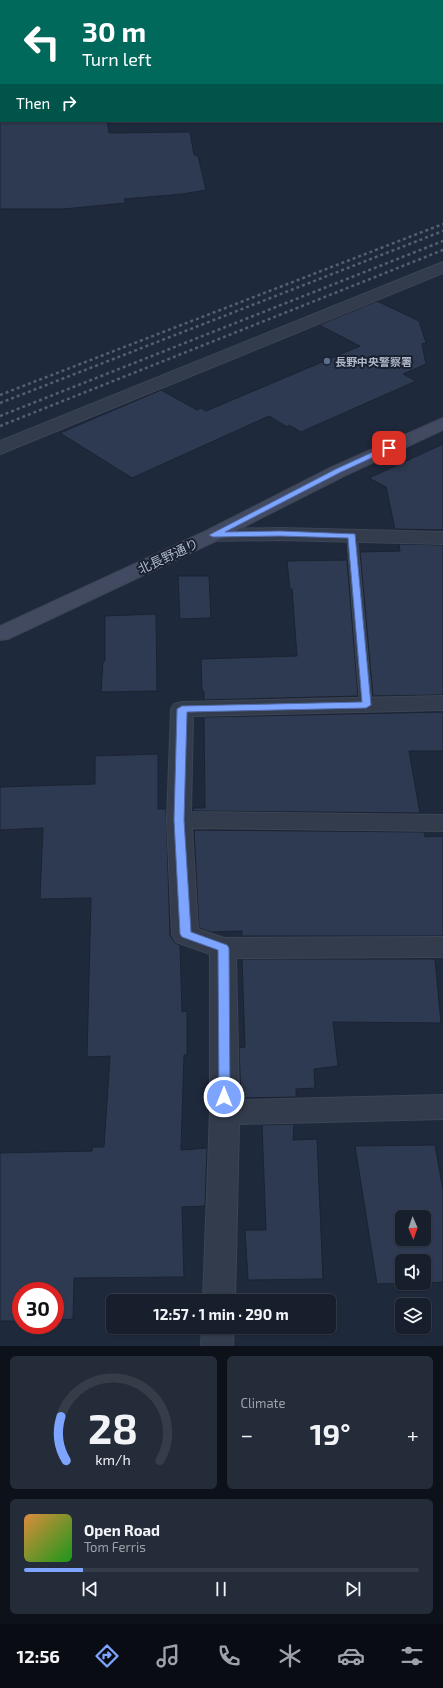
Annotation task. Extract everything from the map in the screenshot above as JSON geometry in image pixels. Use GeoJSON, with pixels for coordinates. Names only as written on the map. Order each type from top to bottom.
{"type":"FeatureCollection","features":[{"type":"Feature","properties":{"kind":"street"},"geometry":{"type":"LineString","coordinates":[[0,448],[443,267]]}},
{"type":"Feature","properties":{"kind":"street","name":"北長野通り"},"geometry":{"type":"LineString","coordinates":[[0,634],[213,535],[339,471],[443,423]]}},
{"type":"Feature","properties":{"kind":"street"},"geometry":{"type":"LineString","coordinates":[[213,535],[280,534],[443,538]]}},
{"type":"Feature","properties":{"kind":"street"},"geometry":{"type":"LineString","coordinates":[[443,704],[182,709],[179,820],[186,934],[223,948],[443,947]]}},
{"type":"Feature","properties":{"kind":"street"},"geometry":{"type":"LineString","coordinates":[[179,820],[443,823]]}},
{"type":"Feature","properties":{"kind":"street"},"geometry":{"type":"LineString","coordinates":[[218,1294],[225,1112],[223,948]]}},
{"type":"Feature","properties":{"kind":"street"},"geometry":{"type":"LineString","coordinates":[[225,1112],[443,1107]]}},
{"type":"Feature","properties":{"kind":"street"},"geometry":{"type":"LineString","coordinates":[[217,1346],[218,1334]]}},
{"type":"Feature","properties":{"kind":"lane"},"geometry":{"type":"LineString","coordinates":[[352,536],[366,705]]}},
{"type":"Feature","properties":{"kind":"building"},"geometry":{"type":"Polygon","coordinates":[[[0,122],[107,122],[109,133],[190,132],[194,155],[198,156],[206,190],[183,194],[124,199],[126,203],[63,209],[0,209],[0,122]]]}},
{"type":"Feature","properties":{"kind":"building"},"geometry":{"type":"Polygon","coordinates":[[[377,301],[419,321],[426,343],[422,344],[426,364],[403,374],[416,381],[301,432],[289,425],[287,427],[269,416],[132,478],[60,433],[161,390],[197,410],[201,408],[206,411],[360,346],[319,325],[377,301]]]}},
{"type":"Feature","properties":{"kind":"building"},"geometry":{"type":"Polygon","coordinates":[[[443,444],[443,530],[395,529],[386,487],[369,478],[443,444]]]}},
{"type":"Feature","properties":{"kind":"building"},"geometry":{"type":"Polygon","coordinates":[[[399,544],[443,545],[443,695],[373,696],[360,552],[400,551],[399,544]]]}},
{"type":"Feature","properties":{"kind":"building"},"geometry":{"type":"Polygon","coordinates":[[[347,560],[358,696],[204,700],[204,691],[202,691],[201,659],[297,656],[292,589],[290,589],[287,561],[347,560]]]}},
{"type":"Feature","properties":{"kind":"building"},"geometry":{"type":"Polygon","coordinates":[[[178,576],[209,576],[211,618],[180,619],[178,576]]]}},
{"type":"Feature","properties":{"kind":"building"},"geometry":{"type":"Polygon","coordinates":[[[156,614],[157,691],[101,692],[103,661],[105,661],[105,616],[156,614]]]}},
{"type":"Feature","properties":{"kind":"building"},"geometry":{"type":"Polygon","coordinates":[[[443,712],[443,751],[409,751],[420,813],[193,811],[193,808],[205,808],[204,717],[443,712]]]}},
{"type":"Feature","properties":{"kind":"building"},"geometry":{"type":"Polygon","coordinates":[[[158,754],[158,809],[166,809],[170,935],[175,943],[180,945],[182,1012],[187,1011],[187,1055],[184,1055],[181,1150],[207,1148],[205,1206],[182,1207],[184,1277],[74,1278],[73,1319],[64,1320],[64,1282],[12,1282],[12,1321],[0,1321],[0,1153],[92,1151],[92,1147],[104,1147],[110,1056],[87,1057],[91,898],[40,899],[43,828],[0,830],[0,787],[95,784],[95,756],[158,754]]]}},
{"type":"Feature","properties":{"kind":"building"},"geometry":{"type":"Polygon","coordinates":[[[194,830],[424,832],[425,837],[443,836],[443,936],[242,936],[242,931],[211,932],[199,928],[194,830]]]}},
{"type":"Feature","properties":{"kind":"building"},"geometry":{"type":"Polygon","coordinates":[[[242,959],[435,959],[441,1023],[333,1022],[338,1066],[314,1069],[315,1088],[296,1089],[296,1097],[241,1098],[239,1048],[245,1047],[242,959]]]}},
{"type":"Feature","properties":{"kind":"building"},"geometry":{"type":"Polygon","coordinates":[[[294,1124],[293,1140],[317,1139],[323,1279],[248,1280],[245,1230],[266,1230],[262,1125],[294,1124]]]}},
{"type":"Feature","properties":{"kind":"building"},"geometry":{"type":"Polygon","coordinates":[[[435,1145],[443,1190],[443,1282],[431,1283],[431,1254],[395,1254],[395,1283],[377,1284],[355,1146],[435,1145]]]}},
{"type":"Feature","properties":{"kind":"railway"},"geometry":{"type":"LineString","coordinates":[[0,395],[443,224]]}},
{"type":"Feature","properties":{"kind":"railway"},"geometry":{"type":"LineString","coordinates":[[0,403],[443,231]]}},
{"type":"Feature","properties":{"kind":"railway"},"geometry":{"type":"LineString","coordinates":[[0,416],[443,241]]}},
{"type":"Feature","properties":{"kind":"railway"},"geometry":{"type":"LineString","coordinates":[[0,426],[443,250]]}},
{"type":"Feature","properties":{"kind":"place","name":"長野中央警察署"},"geometry":{"type":"Point","coordinates":[327,361]}},
{"type":"Feature","properties":{"kind":"route"},"geometry":{"type":"LineString","coordinates":[[224,1097],[223,948],[186,934],[179,820],[182,709],[366,705],[352,536],[280,534],[213,535],[339,471],[389,448]]}}]}
